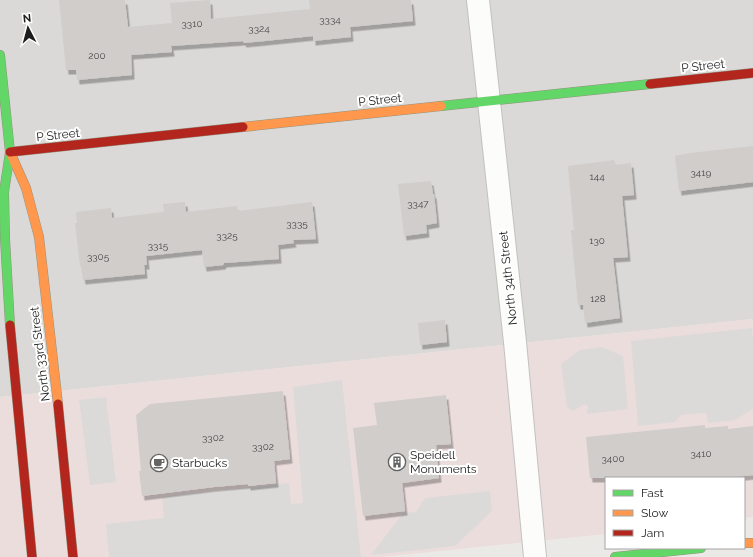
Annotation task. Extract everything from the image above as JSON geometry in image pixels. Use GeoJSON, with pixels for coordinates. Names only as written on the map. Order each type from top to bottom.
{"type":"FeatureCollection","features":[{"type":"Feature","properties":{"kind":"main road","name":"North 33rd Street"},"geometry":{"type":"LineString","coordinates":[[0,55],[10,152],[4,192],[5,239],[11,339],[32,557]]}},
{"type":"Feature","properties":{"kind":"main road","name":"P Street"},"geometry":{"type":"LineString","coordinates":[[10,152],[753,73]]}},
{"type":"Feature","properties":{"kind":"main road","name":"North 33rd Street"},"geometry":{"type":"LineString","coordinates":[[10,152],[26,188],[38,237],[57,389],[74,557]]}},
{"type":"Feature","properties":{"kind":"main road"},"geometry":{"type":"LineString","coordinates":[[615,557],[691,549]]}},
{"type":"Feature","properties":{"kind":"street","name":"North 34th Street"},"geometry":{"type":"LineString","coordinates":[[478,0],[515,342],[535,557]]}},
{"type":"Feature","properties":{"kind":"shaded area"},"geometry":{"type":"Polygon","coordinates":[[[0,0],[753,0],[753,319],[0,397],[0,0]]]}},
{"type":"Feature","properties":{"kind":"shaded area"},"geometry":{"type":"Polygon","coordinates":[[[753,319],[753,517],[745,518],[745,477],[605,477],[605,534],[382,557],[0,557],[0,397],[753,319]]]}},
{"type":"Feature","properties":{"kind":"shaded area"},"geometry":{"type":"Polygon","coordinates":[[[752,328],[753,409],[735,420],[708,423],[706,413],[681,415],[675,422],[638,426],[631,341],[752,328]]]}},
{"type":"Feature","properties":{"kind":"shaded area"},"geometry":{"type":"Polygon","coordinates":[[[602,347],[623,356],[628,409],[587,414],[588,406],[585,404],[573,411],[567,407],[561,364],[580,350],[602,347]]]}},
{"type":"Feature","properties":{"kind":"shaded area"},"geometry":{"type":"Polygon","coordinates":[[[342,380],[361,557],[109,557],[106,524],[164,518],[162,497],[289,483],[291,504],[303,503],[293,387],[342,380]]]}},
{"type":"Feature","properties":{"kind":"shaded area"},"geometry":{"type":"Polygon","coordinates":[[[106,397],[116,482],[90,485],[79,400],[106,397]]]}},
{"type":"Feature","properties":{"kind":"shaded area"},"geometry":{"type":"Polygon","coordinates":[[[490,491],[492,511],[455,546],[371,555],[403,513],[416,512],[425,498],[490,491]]]}},
{"type":"Feature","properties":{"kind":"building"},"geometry":{"type":"Polygon","coordinates":[[[59,0],[125,0],[128,27],[172,23],[170,3],[210,0],[211,19],[310,9],[309,0],[411,0],[413,21],[350,27],[351,37],[313,41],[313,36],[244,43],[243,41],[171,46],[172,52],[131,55],[132,75],[77,80],[76,70],[66,70],[59,0]]]}},
{"type":"Feature","properties":{"kind":"building"},"geometry":{"type":"Polygon","coordinates":[[[753,146],[753,182],[679,191],[675,156],[753,146]]]}},
{"type":"Feature","properties":{"kind":"building"},"geometry":{"type":"Polygon","coordinates":[[[614,160],[616,165],[631,163],[634,195],[622,196],[628,257],[613,258],[620,318],[585,323],[583,305],[578,305],[571,230],[574,230],[568,166],[614,160]]]}},
{"type":"Feature","properties":{"kind":"building"},"geometry":{"type":"Polygon","coordinates":[[[431,181],[437,223],[426,225],[427,233],[404,236],[398,184],[431,181]]]}},
{"type":"Feature","properties":{"kind":"building"},"geometry":{"type":"Polygon","coordinates":[[[185,202],[186,212],[237,206],[238,211],[312,202],[316,239],[293,240],[294,243],[278,245],[279,259],[224,263],[223,265],[204,267],[202,250],[146,256],[147,265],[144,265],[145,274],[83,280],[75,223],[77,223],[76,212],[111,208],[112,218],[164,212],[163,204],[185,202]]]}},
{"type":"Feature","properties":{"kind":"building"},"geometry":{"type":"Polygon","coordinates":[[[445,320],[447,342],[420,345],[418,323],[445,320]]]}},
{"type":"Feature","properties":{"kind":"building"},"geometry":{"type":"Polygon","coordinates":[[[283,391],[290,459],[274,461],[276,483],[214,487],[142,496],[136,415],[150,404],[283,391]]]}},
{"type":"Feature","properties":{"kind":"building","name":"Speidell Monuments"},"geometry":{"type":"Polygon","coordinates":[[[446,395],[451,444],[436,445],[439,478],[402,483],[405,511],[363,516],[353,428],[377,425],[374,403],[446,395]]]}},
{"type":"Feature","properties":{"kind":"building"},"geometry":{"type":"Polygon","coordinates":[[[705,425],[705,428],[728,426],[728,429],[753,426],[753,475],[734,477],[590,478],[586,437],[705,425]]]}},
{"type":"Feature","properties":{"kind":"traffic: fast"},"geometry":{"type":"LineString","coordinates":[[0,55],[10,152],[4,192],[10,325]]}},
{"type":"Feature","properties":{"kind":"traffic: fast"},"geometry":{"type":"LineString","coordinates":[[441,106],[650,84]]}},
{"type":"Feature","properties":{"kind":"traffic: fast"},"geometry":{"type":"LineString","coordinates":[[615,557],[691,549]]}},
{"type":"Feature","properties":{"kind":"traffic: slow"},"geometry":{"type":"LineString","coordinates":[[243,127],[441,106]]}},
{"type":"Feature","properties":{"kind":"traffic: slow"},"geometry":{"type":"LineString","coordinates":[[10,152],[26,188],[39,237],[58,404]]}},
{"type":"Feature","properties":{"kind":"traffic: slow"},"geometry":{"type":"LineString","coordinates":[[745,543],[753,543]]}},
{"type":"Feature","properties":{"kind":"traffic: jam"},"geometry":{"type":"LineString","coordinates":[[650,84],[753,73]]}},
{"type":"Feature","properties":{"kind":"traffic: jam"},"geometry":{"type":"LineString","coordinates":[[10,152],[243,127]]}},
{"type":"Feature","properties":{"kind":"traffic: jam"},"geometry":{"type":"LineString","coordinates":[[10,325],[32,557]]}},
{"type":"Feature","properties":{"kind":"traffic: jam"},"geometry":{"type":"LineString","coordinates":[[58,404],[73,557]]}},
{"type":"Feature","properties":{"kind":"place","name":"Speidell Monuments"},"geometry":{"type":"Point","coordinates":[397,462]}},
{"type":"Feature","properties":{"kind":"place","name":"Starbucks"},"geometry":{"type":"Point","coordinates":[159,463]}}]}
